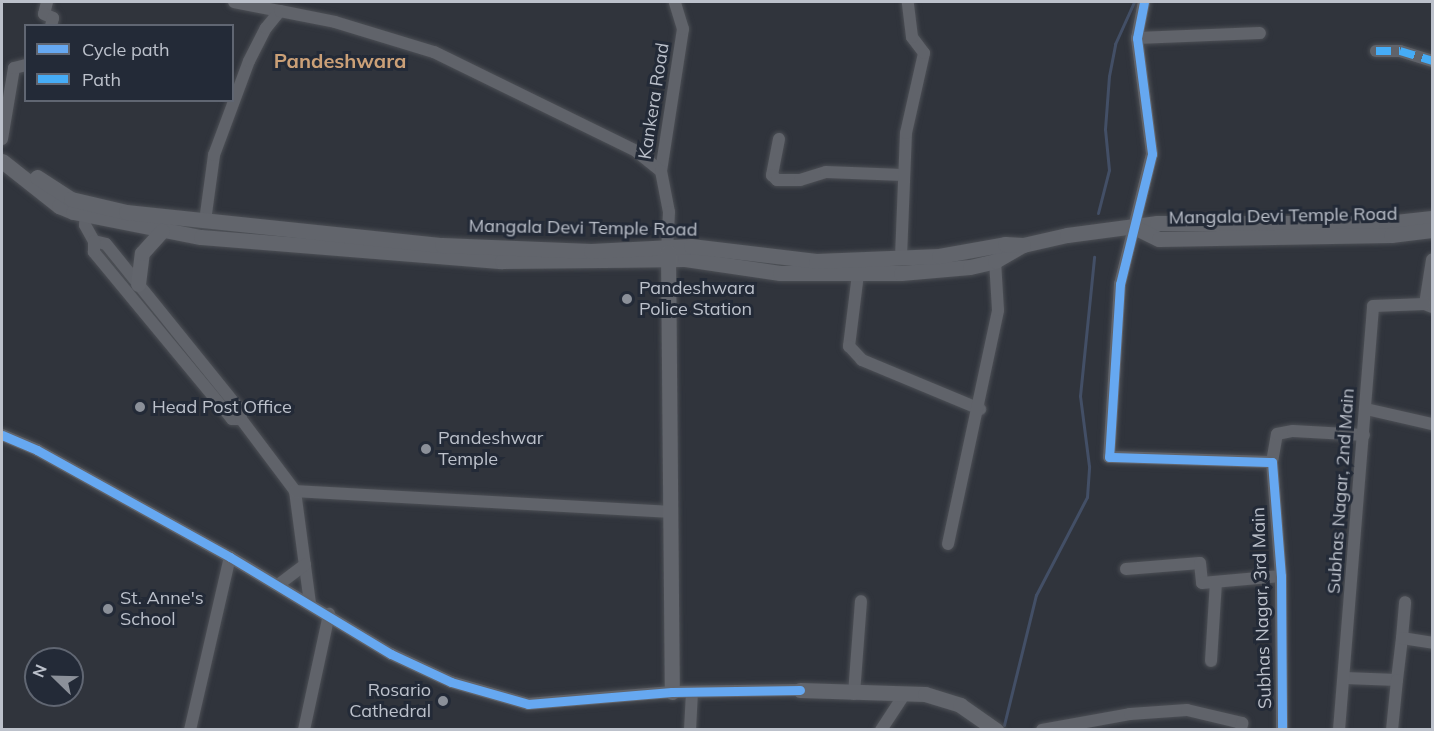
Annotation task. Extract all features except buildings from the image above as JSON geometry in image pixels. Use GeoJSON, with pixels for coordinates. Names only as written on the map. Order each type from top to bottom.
{"type":"FeatureCollection","features":[{"type":"Feature","properties":{"kind":"main road","name":"Mangala Devi Temple Road"},"geometry":{"type":"LineString","coordinates":[[2,150],[86,210],[162,231],[410,256],[502,261],[668,253],[789,260],[901,257],[961,254],[1005,244],[1023,245],[1089,231],[1136,228],[1157,224],[1386,223],[1432,218]]}},
{"type":"Feature","properties":{"kind":"main road"},"geometry":{"type":"LineString","coordinates":[[2,161],[59,206],[86,210]]}},
{"type":"Feature","properties":{"kind":"main road","name":"Mangala Devi Temple Road"},"geometry":{"type":"LineString","coordinates":[[86,210],[442,245],[604,255]]}},
{"type":"Feature","properties":{"kind":"main road","name":"Mangala Devi Temple Road"},"geometry":{"type":"LineString","coordinates":[[1136,228],[1159,238],[1392,235],[1432,230]]}},
{"type":"Feature","properties":{"kind":"main road"},"geometry":{"type":"LineString","coordinates":[[138,284],[142,253],[162,231]]}},
{"type":"Feature","properties":{"kind":"main road","name":"Mangala Devi Temple Road"},"geometry":{"type":"LineString","coordinates":[[668,253],[780,273],[858,274],[901,273],[995,261],[1023,245]]}},
{"type":"Feature","properties":{"kind":"main road"},"geometry":{"type":"LineString","coordinates":[[668,253],[672,693]]}},
{"type":"Feature","properties":{"kind":"main road"},"geometry":{"type":"LineString","coordinates":[[901,257],[901,273]]}},
{"type":"Feature","properties":{"kind":"main road"},"geometry":{"type":"LineString","coordinates":[[800,690],[854,694],[925,694],[951,701],[996,729]]}},
{"type":"Feature","properties":{"kind":"street"},"geometry":{"type":"LineString","coordinates":[[47,2],[44,14],[53,18],[52,24]]}},
{"type":"Feature","properties":{"kind":"street"},"geometry":{"type":"LineString","coordinates":[[234,2],[335,22],[434,52],[636,151],[661,171]]}},
{"type":"Feature","properties":{"kind":"street","name":"Kankera Road"},"geometry":{"type":"LineString","coordinates":[[668,253],[669,212],[661,171],[683,29],[675,2]]}},
{"type":"Feature","properties":{"kind":"street"},"geometry":{"type":"LineString","coordinates":[[901,257],[906,134],[924,53],[912,37],[908,2]]}},
{"type":"Feature","properties":{"kind":"street"},"geometry":{"type":"LineString","coordinates":[[1144,2],[1137,38],[1152,154],[1136,228],[1120,284],[1109,457],[1272,462]]}},
{"type":"Feature","properties":{"kind":"street"},"geometry":{"type":"LineString","coordinates":[[234,101],[249,61],[266,28],[280,11]]}},
{"type":"Feature","properties":{"kind":"street"},"geometry":{"type":"LineString","coordinates":[[1137,38],[1260,33]]}},
{"type":"Feature","properties":{"kind":"street"},"geometry":{"type":"LineString","coordinates":[[1376,51],[1400,51],[1432,61]]}},
{"type":"Feature","properties":{"kind":"street"},"geometry":{"type":"LineString","coordinates":[[2,139],[14,68],[24,66]]}},
{"type":"Feature","properties":{"kind":"street"},"geometry":{"type":"LineString","coordinates":[[205,221],[214,155],[234,102]]}},
{"type":"Feature","properties":{"kind":"street"},"geometry":{"type":"LineString","coordinates":[[779,139],[772,175],[777,180],[800,180],[826,172],[903,175]]}},
{"type":"Feature","properties":{"kind":"street"},"geometry":{"type":"LineString","coordinates":[[86,210],[94,241],[94,252],[232,418],[241,419]]}},
{"type":"Feature","properties":{"kind":"street"},"geometry":{"type":"LineString","coordinates":[[94,241],[106,244],[240,410],[241,419],[295,491],[310,604]]}},
{"type":"Feature","properties":{"kind":"street"},"geometry":{"type":"LineString","coordinates":[[1429,305],[1432,260]]}},
{"type":"Feature","properties":{"kind":"street"},"geometry":{"type":"LineString","coordinates":[[948,544],[980,409],[998,310],[995,261]]}},
{"type":"Feature","properties":{"kind":"street"},"geometry":{"type":"LineString","coordinates":[[858,274],[849,346],[862,360],[980,409]]}},
{"type":"Feature","properties":{"kind":"street","name":"Subhas Nagar, 2nd Main"},"geometry":{"type":"LineString","coordinates":[[1339,729],[1345,678],[1373,306],[1429,305]]}},
{"type":"Feature","properties":{"kind":"street"},"geometry":{"type":"LineString","coordinates":[[1366,409],[1432,424]]}},
{"type":"Feature","properties":{"kind":"street","name":"Subhas Nagar, 3rd Main"},"geometry":{"type":"LineString","coordinates":[[1282,729],[1281,576],[1272,462],[1277,434],[1293,431],[1364,435]]}},
{"type":"Feature","properties":{"kind":"street"},"geometry":{"type":"LineString","coordinates":[[2,435],[37,450],[230,557],[391,654],[451,682],[528,704],[672,693],[800,690]]}},
{"type":"Feature","properties":{"kind":"street"},"geometry":{"type":"LineString","coordinates":[[295,491],[670,512]]}},
{"type":"Feature","properties":{"kind":"street"},"geometry":{"type":"LineString","coordinates":[[190,729],[230,557]]}},
{"type":"Feature","properties":{"kind":"street"},"geometry":{"type":"LineString","coordinates":[[1125,569],[1200,563],[1202,583],[1281,576]]}},
{"type":"Feature","properties":{"kind":"street"},"geometry":{"type":"LineString","coordinates":[[278,585],[305,565]]}},
{"type":"Feature","properties":{"kind":"street"},"geometry":{"type":"LineString","coordinates":[[1211,660],[1216,582]]}},
{"type":"Feature","properties":{"kind":"street"},"geometry":{"type":"LineString","coordinates":[[854,694],[861,601]]}},
{"type":"Feature","properties":{"kind":"street"},"geometry":{"type":"LineString","coordinates":[[1392,729],[1405,602]]}},
{"type":"Feature","properties":{"kind":"street"},"geometry":{"type":"LineString","coordinates":[[304,729],[329,615]]}},
{"type":"Feature","properties":{"kind":"street"},"geometry":{"type":"LineString","coordinates":[[1402,638],[1432,643]]}},
{"type":"Feature","properties":{"kind":"street"},"geometry":{"type":"LineString","coordinates":[[1345,678],[1397,680]]}},
{"type":"Feature","properties":{"kind":"street"},"geometry":{"type":"LineString","coordinates":[[690,729],[692,693]]}},
{"type":"Feature","properties":{"kind":"street"},"geometry":{"type":"LineString","coordinates":[[881,729],[904,695]]}},
{"type":"Feature","properties":{"kind":"street"},"geometry":{"type":"LineString","coordinates":[[1042,729],[1130,714],[1187,710],[1242,723],[1241,729]]}},
{"type":"Feature","properties":{"kind":"waterway"},"geometry":{"type":"LineString","coordinates":[[1098,213],[1109,170],[1105,129],[1109,76],[1115,44],[1134,2]]}},
{"type":"Feature","properties":{"kind":"waterway"},"geometry":{"type":"LineString","coordinates":[[1004,725],[1036,595],[1087,497],[1089,466],[1080,396],[1094,257]]}},
{"type":"Feature","properties":{"kind":"marked path"},"geometry":{"type":"LineString","coordinates":[[1376,51],[1400,51],[1432,61]]}},
{"type":"Feature","properties":{"kind":"cycle path"},"geometry":{"type":"LineString","coordinates":[[1144,2],[1137,38],[1152,154],[1120,284],[1109,457],[1272,462],[1281,576],[1282,730]]}},
{"type":"Feature","properties":{"kind":"cycle path"},"geometry":{"type":"LineString","coordinates":[[2,435],[37,450],[230,557],[391,654],[451,682],[528,704],[672,692],[800,690]]}},
{"type":"Feature","properties":{"kind":"place","name":"Pandeshwara Police Station"},"geometry":{"type":"Point","coordinates":[627,299]}},
{"type":"Feature","properties":{"kind":"place","name":"Head Post Office"},"geometry":{"type":"Point","coordinates":[140,407]}},
{"type":"Feature","properties":{"kind":"place","name":"Pandeshwar Temple"},"geometry":{"type":"Point","coordinates":[426,449]}},
{"type":"Feature","properties":{"kind":"place","name":"St. Anne's School"},"geometry":{"type":"Point","coordinates":[108,609]}},
{"type":"Feature","properties":{"kind":"place","name":"Rosario Cathedral"},"geometry":{"type":"Point","coordinates":[443,701]}},
{"type":"Feature","properties":{"kind":"district","name":"Pandeshwara"},"geometry":{"type":"Point","coordinates":[340,60]}}]}
